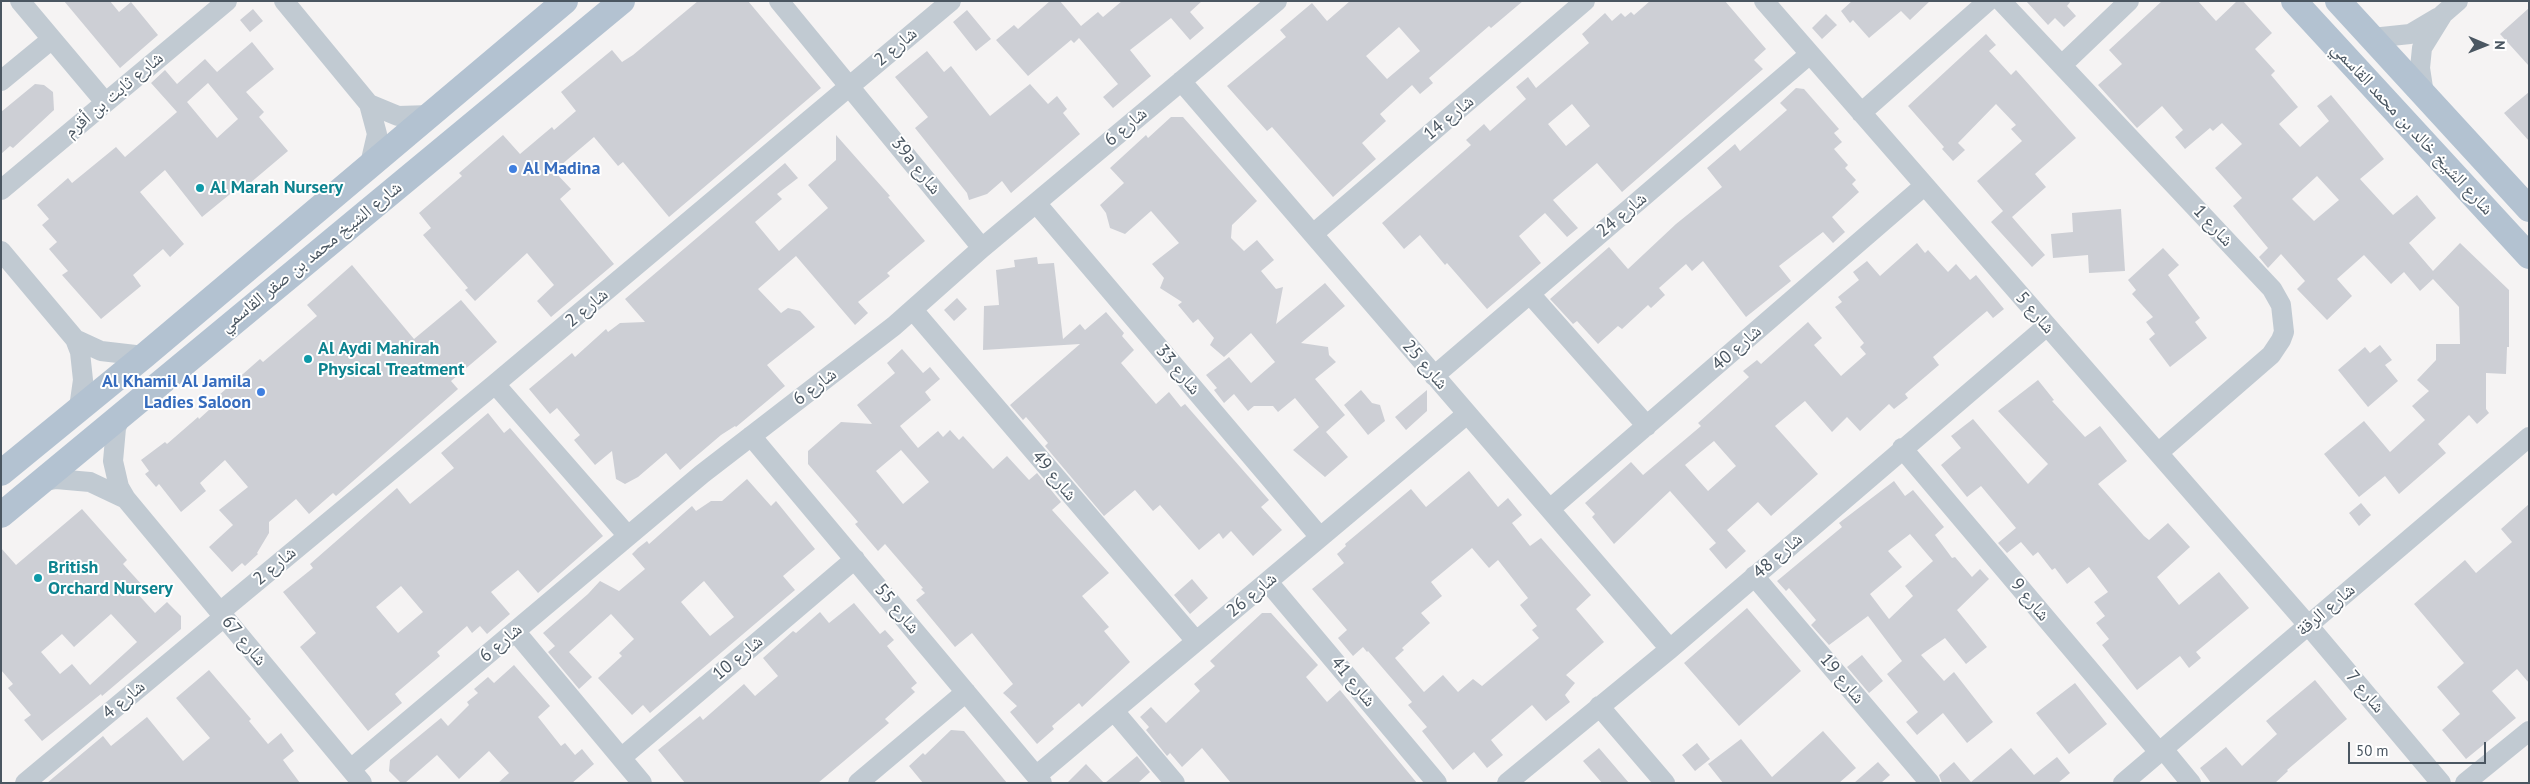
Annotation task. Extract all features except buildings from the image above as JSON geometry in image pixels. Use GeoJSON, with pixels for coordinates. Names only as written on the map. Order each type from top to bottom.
{"type":"FeatureCollection","features":[{"type":"Feature","properties":{"kind":"main road","name":"شارع الشيخ محمد بن صقر القاسمي"},"geometry":{"type":"LineString","coordinates":[[1,473],[144,356],[565,1]]}},
{"type":"Feature","properties":{"kind":"main road","name":"شارع الشيخ محمد بن صقر القاسمي"},"geometry":{"type":"LineString","coordinates":[[1,515],[622,1]]}},
{"type":"Feature","properties":{"kind":"main road","name":"شارع الشيخ خالد بن محمد القاسمي"},"geometry":{"type":"LineString","coordinates":[[2294,1],[2529,256]]}},
{"type":"Feature","properties":{"kind":"main road","name":"شارع الشيخ خالد بن محمد القاسمي"},"geometry":{"type":"LineString","coordinates":[[2338,1],[2424,94],[2518,185],[2529,209]]}},
{"type":"Feature","properties":{"kind":"street"},"geometry":{"type":"LineString","coordinates":[[20,1],[105,102]]}},
{"type":"Feature","properties":{"kind":"street","name":"شارع ثابت بن أقرم"},"geometry":{"type":"LineString","coordinates":[[1,190],[227,1]]}},
{"type":"Feature","properties":{"kind":"street"},"geometry":{"type":"LineString","coordinates":[[284,1],[369,104],[377,134],[370,164]]}},
{"type":"Feature","properties":{"kind":"street","name":"39a شارع"},"geometry":{"type":"LineString","coordinates":[[779,1],[982,248]]}},
{"type":"Feature","properties":{"kind":"street","name":"شارع 2"},"geometry":{"type":"LineString","coordinates":[[222,615],[951,1]]}},
{"type":"Feature","properties":{"kind":"street","name":"شارع 6"},"geometry":{"type":"LineString","coordinates":[[352,777],[515,631],[628,536],[751,436],[913,310],[1036,202],[1277,1]]}},
{"type":"Feature","properties":{"kind":"street","name":"شارع 14"},"geometry":{"type":"LineString","coordinates":[[1313,234],[1585,1]]}},
{"type":"Feature","properties":{"kind":"street","name":"شارع 5"},"geometry":{"type":"LineString","coordinates":[[1764,1],[2308,625]]}},
{"type":"Feature","properties":{"kind":"street"},"geometry":{"type":"LineString","coordinates":[[1861,113],[1988,1]]}},
{"type":"Feature","properties":{"kind":"street","name":"شارع 1"},"geometry":{"type":"LineString","coordinates":[[2001,1],[2272,290],[2284,313],[2281,340],[2271,355],[2158,453]]}},
{"type":"Feature","properties":{"kind":"street"},"geometry":{"type":"LineString","coordinates":[[2062,65],[2129,1]]}},
{"type":"Feature","properties":{"kind":"street"},"geometry":{"type":"LineString","coordinates":[[2372,38],[2410,34],[2450,8]]}},
{"type":"Feature","properties":{"kind":"street"},"geometry":{"type":"LineString","coordinates":[[2424,94],[2420,68],[2421,53],[2426,38],[2450,8]]}},
{"type":"Feature","properties":{"kind":"street"},"geometry":{"type":"LineString","coordinates":[[1,81],[52,40]]}},
{"type":"Feature","properties":{"kind":"street","name":"شارع 24"},"geometry":{"type":"LineString","coordinates":[[1434,376],[1810,54]]}},
{"type":"Feature","properties":{"kind":"street","name":"شارع 25"},"geometry":{"type":"LineString","coordinates":[[1181,81],[1670,649]]}},
{"type":"Feature","properties":{"kind":"street"},"geometry":{"type":"LineString","coordinates":[[369,104],[398,116],[430,115]]}},
{"type":"Feature","properties":{"kind":"street","name":"شارع 40"},"geometry":{"type":"LineString","coordinates":[[1550,509],[1924,186]]}},
{"type":"Feature","properties":{"kind":"street","name":"شارع 33"},"geometry":{"type":"LineString","coordinates":[[1036,202],[1320,537]]}},
{"type":"Feature","properties":{"kind":"street"},"geometry":{"type":"LineString","coordinates":[[1,251],[75,339],[81,359],[83,380],[80,408]]}},
{"type":"Feature","properties":{"kind":"street"},"geometry":{"type":"LineString","coordinates":[[1530,294],[1647,426]]}},
{"type":"Feature","properties":{"kind":"street","name":"شارع 49"},"geometry":{"type":"LineString","coordinates":[[913,310],[1196,641]]}},
{"type":"Feature","properties":{"kind":"street","name":"شارع 48"},"geometry":{"type":"LineString","coordinates":[[1507,783],[1670,649],[1902,448],[2047,326]]}},
{"type":"Feature","properties":{"kind":"street"},"geometry":{"type":"LineString","coordinates":[[75,339],[101,351],[144,356]]}},
{"type":"Feature","properties":{"kind":"street"},"geometry":{"type":"LineString","coordinates":[[495,384],[628,536]]}},
{"type":"Feature","properties":{"kind":"street","name":"شارع 67"},"geometry":{"type":"LineString","coordinates":[[122,413],[116,428],[113,461],[119,487],[126,499],[352,777]]}},
{"type":"Feature","properties":{"kind":"street","name":"شارع 26"},"geometry":{"type":"LineString","coordinates":[[1039,779],[1114,711],[1196,641],[1467,414]]}},
{"type":"Feature","properties":{"kind":"street","name":"شارع 55"},"geometry":{"type":"LineString","coordinates":[[751,436],[1039,779]]}},
{"type":"Feature","properties":{"kind":"street","name":"شارع الرقة"},"geometry":{"type":"LineString","coordinates":[[2123,783],[2529,437]]}},
{"type":"Feature","properties":{"kind":"street","name":"شارع 9"},"geometry":{"type":"LineString","coordinates":[[1902,448],[2161,751],[2191,783]]}},
{"type":"Feature","properties":{"kind":"street","name":"شارع 67"},"geometry":{"type":"LineString","coordinates":[[40,482],[56,479],[90,482],[103,486],[126,499]]}},
{"type":"Feature","properties":{"kind":"street","name":"شارع 10"},"geometry":{"type":"LineString","coordinates":[[621,758],[855,559]]}},
{"type":"Feature","properties":{"kind":"street","name":"شارع 19"},"geometry":{"type":"LineString","coordinates":[[1754,576],[1930,783]]}},
{"type":"Feature","properties":{"kind":"street","name":"شارع 41"},"geometry":{"type":"LineString","coordinates":[[1268,582],[1437,783]]}},
{"type":"Feature","properties":{"kind":"street","name":"شارع 4"},"geometry":{"type":"LineString","coordinates":[[25,783],[222,615]]}},
{"type":"Feature","properties":{"kind":"street","name":"شارع 7"},"geometry":{"type":"LineString","coordinates":[[2308,625],[2441,783]]}},
{"type":"Feature","properties":{"kind":"street"},"geometry":{"type":"LineString","coordinates":[[515,631],[642,783]]}},
{"type":"Feature","properties":{"kind":"street"},"geometry":{"type":"LineString","coordinates":[[858,783],[966,692]]}},
{"type":"Feature","properties":{"kind":"street"},"geometry":{"type":"LineString","coordinates":[[1599,706],[1665,783]]}},
{"type":"Feature","properties":{"kind":"street"},"geometry":{"type":"LineString","coordinates":[[1114,711],[1175,783]]}},
{"type":"Feature","properties":{"kind":"street"},"geometry":{"type":"LineString","coordinates":[[2465,783],[2529,731]]}},
{"type":"Feature","properties":{"kind":"place","name":"Al Madina"},"geometry":{"type":"Point","coordinates":[513,169]}},
{"type":"Feature","properties":{"kind":"place","name":"Al Marah Nursery"},"geometry":{"type":"Point","coordinates":[200,188]}},
{"type":"Feature","properties":{"kind":"place","name":"Al Aydi Mahirah Physical Treatment"},"geometry":{"type":"Point","coordinates":[308,359]}},
{"type":"Feature","properties":{"kind":"place","name":"Al Khamil Al Jamila Ladies Saloon"},"geometry":{"type":"Point","coordinates":[261,392]}},
{"type":"Feature","properties":{"kind":"place","name":"British Orchard Nursery"},"geometry":{"type":"Point","coordinates":[38,578]}}]}
